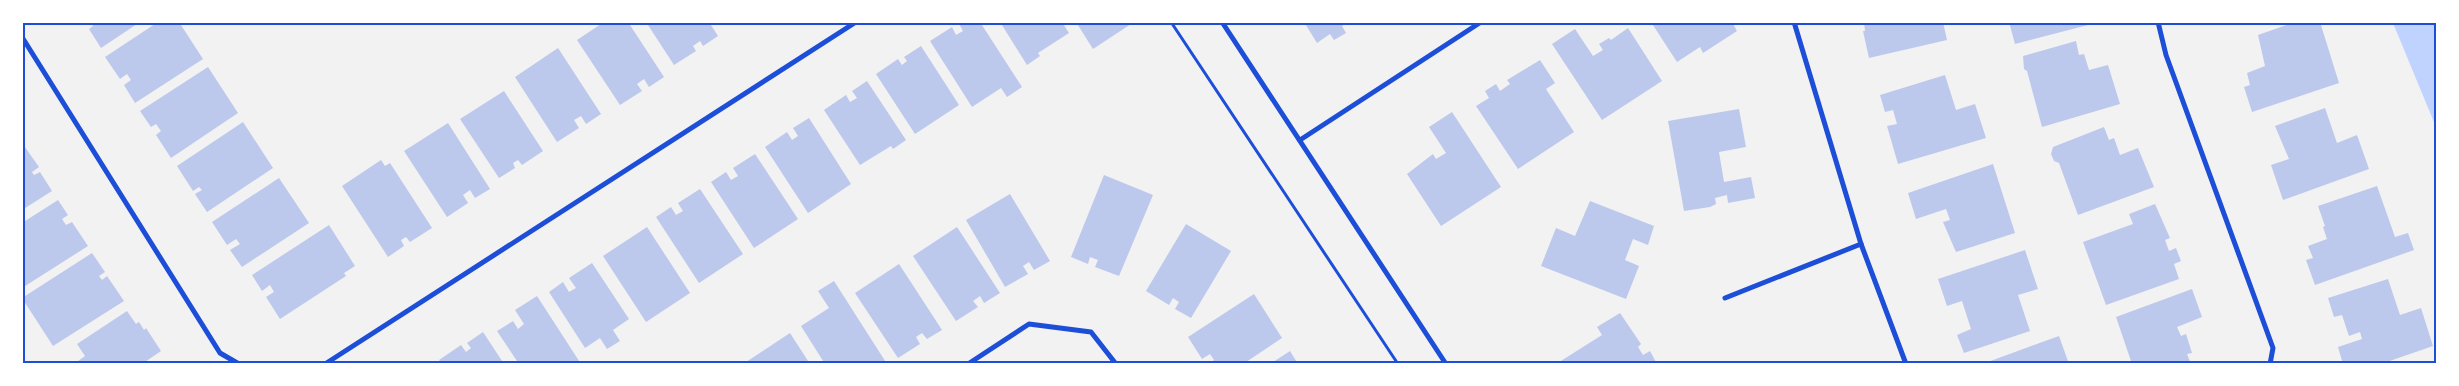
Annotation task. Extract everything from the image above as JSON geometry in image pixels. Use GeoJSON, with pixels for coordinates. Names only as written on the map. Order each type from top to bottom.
{"type":"FeatureCollection","features":[{"type":"Feature","properties":{"kind":"street"},"geometry":{"type":"LineString","coordinates":[[325,364],[856,22]]}},
{"type":"Feature","properties":{"kind":"street"},"geometry":{"type":"LineString","coordinates":[[1222,22],[1446,364]]}},
{"type":"Feature","properties":{"kind":"street"},"geometry":{"type":"LineString","coordinates":[[1300,140],[1481,22]]}},
{"type":"Feature","properties":{"kind":"street"},"geometry":{"type":"LineString","coordinates":[[1794,22],[1861,244],[1906,364]]}},
{"type":"Feature","properties":{"kind":"street"},"geometry":{"type":"LineString","coordinates":[[2158,22],[2170,64],[2273,348],[2270,364]]}},
{"type":"Feature","properties":{"kind":"street"},"geometry":{"type":"LineString","coordinates":[[22,37],[220,353],[238,364]]}},
{"type":"Feature","properties":{"kind":"street"},"geometry":{"type":"LineString","coordinates":[[1725,298],[1861,244]]}},
{"type":"Feature","properties":{"kind":"street"},"geometry":{"type":"LineString","coordinates":[[968,364],[1029,324],[1091,332],[1116,364]]}},
{"type":"Feature","properties":{"kind":"path"},"geometry":{"type":"LineString","coordinates":[[1171,22],[1398,364]]}},
{"type":"Feature","properties":{"kind":"water"},"geometry":{"type":"Polygon","coordinates":[[[2393,23],[2436,23],[2436,127],[2393,23]]]}},
{"type":"Feature","properties":{"kind":"building"},"geometry":{"type":"Polygon","coordinates":[[[91,22],[140,22],[101,48],[89,29],[93,26],[91,22]]]}},
{"type":"Feature","properties":{"kind":"building"},"geometry":{"type":"Polygon","coordinates":[[[158,22],[179,22],[203,59],[135,103],[124,85],[131,80],[127,74],[120,79],[105,57],[158,22]]]}},
{"type":"Feature","properties":{"kind":"building"},"geometry":{"type":"Polygon","coordinates":[[[604,22],[628,22],[664,77],[649,87],[644,79],[637,84],[642,91],[620,105],[577,40],[604,22]]]}},
{"type":"Feature","properties":{"kind":"building"},"geometry":{"type":"Polygon","coordinates":[[[646,22],[709,22],[718,36],[703,46],[700,41],[693,46],[696,51],[674,65],[646,22]]]}},
{"type":"Feature","properties":{"kind":"building"},"geometry":{"type":"Polygon","coordinates":[[[958,22],[980,22],[1022,87],[1007,97],[1001,88],[972,107],[930,41],[952,27],[956,35],[963,31],[958,22]]]}},
{"type":"Feature","properties":{"kind":"building"},"geometry":{"type":"Polygon","coordinates":[[[1000,22],[1062,22],[1069,33],[1038,53],[1040,56],[1027,65],[1000,22]]]}},
{"type":"Feature","properties":{"kind":"building"},"geometry":{"type":"Polygon","coordinates":[[[1076,22],[1134,22],[1093,49],[1076,22]]]}},
{"type":"Feature","properties":{"kind":"building"},"geometry":{"type":"Polygon","coordinates":[[[1304,22],[1348,22],[1342,26],[1346,33],[1334,40],[1330,34],[1317,43],[1304,22]]]}},
{"type":"Feature","properties":{"kind":"building"},"geometry":{"type":"Polygon","coordinates":[[[1651,22],[1732,22],[1737,31],[1703,53],[1700,47],[1677,62],[1651,22]]]}},
{"type":"Feature","properties":{"kind":"building"},"geometry":{"type":"Polygon","coordinates":[[[1864,22],[1943,22],[1947,40],[1869,58],[1863,31],[1865,31],[1864,22]]]}},
{"type":"Feature","properties":{"kind":"building"},"geometry":{"type":"Polygon","coordinates":[[[2009,22],[2087,22],[2088,25],[2015,44],[2009,22]]]}},
{"type":"Feature","properties":{"kind":"building"},"geometry":{"type":"Polygon","coordinates":[[[2295,22],[2320,22],[2339,83],[2252,112],[2244,87],[2250,85],[2247,73],[2265,66],[2258,35],[2295,22]]]}},
{"type":"Feature","properties":{"kind":"building"},"geometry":{"type":"Polygon","coordinates":[[[1628,28],[1662,81],[1602,120],[1552,44],[1575,29],[1593,56],[1603,50],[1599,44],[1609,38],[1611,40],[1628,28]]]}},
{"type":"Feature","properties":{"kind":"building"},"geometry":{"type":"Polygon","coordinates":[[[2076,41],[2079,55],[2084,54],[2089,70],[2108,65],[2120,104],[2042,127],[2027,71],[2024,69],[2023,56],[2076,41]]]}},
{"type":"Feature","properties":{"kind":"building"},"geometry":{"type":"Polygon","coordinates":[[[921,46],[959,105],[915,134],[876,74],[898,59],[902,65],[907,61],[904,57],[921,46]]]}},
{"type":"Feature","properties":{"kind":"building"},"geometry":{"type":"Polygon","coordinates":[[[558,48],[601,114],[586,124],[581,116],[574,120],[579,128],[557,142],[515,77],[558,48]]]}},
{"type":"Feature","properties":{"kind":"building"},"geometry":{"type":"Polygon","coordinates":[[[1540,60],[1555,83],[1546,89],[1574,132],[1518,169],[1476,106],[1489,98],[1485,91],[1496,84],[1500,91],[1510,84],[1507,80],[1540,60]]]}},
{"type":"Feature","properties":{"kind":"building"},"geometry":{"type":"Polygon","coordinates":[[[208,67],[238,113],[171,158],[156,135],[161,131],[156,124],[151,127],[140,111],[208,67]]]}},
{"type":"Feature","properties":{"kind":"building"},"geometry":{"type":"Polygon","coordinates":[[[1945,75],[1956,110],[1975,104],[1986,138],[1898,164],[1887,126],[1897,124],[1893,110],[1885,112],[1880,95],[1945,75]]]}},
{"type":"Feature","properties":{"kind":"building"},"geometry":{"type":"Polygon","coordinates":[[[867,81],[906,140],[893,149],[891,146],[860,165],[824,110],[846,95],[850,102],[857,98],[852,91],[867,81]]]}},
{"type":"Feature","properties":{"kind":"building"},"geometry":{"type":"Polygon","coordinates":[[[504,91],[543,151],[522,165],[518,160],[513,163],[515,168],[499,178],[460,119],[504,91]]]}},
{"type":"Feature","properties":{"kind":"building"},"geometry":{"type":"Polygon","coordinates":[[[2325,108],[2337,143],[2357,135],[2369,169],[2283,200],[2271,165],[2289,159],[2275,126],[2325,108]]]}},
{"type":"Feature","properties":{"kind":"building"},"geometry":{"type":"Polygon","coordinates":[[[1739,109],[1746,147],[1719,152],[1724,182],[1751,177],[1755,198],[1728,203],[1727,195],[1715,198],[1716,204],[1710,207],[1684,211],[1668,121],[1739,109]]]}},
{"type":"Feature","properties":{"kind":"building"},"geometry":{"type":"Polygon","coordinates":[[[1452,112],[1501,187],[1441,226],[1407,174],[1433,154],[1436,159],[1446,153],[1429,127],[1452,112]]]}},
{"type":"Feature","properties":{"kind":"building"},"geometry":{"type":"Polygon","coordinates":[[[809,118],[851,184],[808,213],[765,147],[787,132],[792,140],[798,136],[793,128],[809,118]]]}},
{"type":"Feature","properties":{"kind":"building"},"geometry":{"type":"Polygon","coordinates":[[[243,122],[273,168],[207,212],[195,194],[202,190],[199,187],[193,191],[177,166],[243,122]]]}},
{"type":"Feature","properties":{"kind":"building"},"geometry":{"type":"Polygon","coordinates":[[[448,123],[490,189],[475,198],[470,190],[463,195],[468,203],[447,217],[404,151],[448,123]]]}},
{"type":"Feature","properties":{"kind":"building"},"geometry":{"type":"Polygon","coordinates":[[[2104,127],[2109,140],[2114,138],[2120,155],[2138,148],[2154,187],[2078,215],[2059,163],[2054,161],[2051,154],[2053,147],[2104,127]]]}},
{"type":"Feature","properties":{"kind":"building"},"geometry":{"type":"Polygon","coordinates":[[[22,143],[39,167],[32,172],[34,175],[40,172],[52,191],[22,210],[22,143]]]}},
{"type":"Feature","properties":{"kind":"building"},"geometry":{"type":"Polygon","coordinates":[[[755,154],[798,219],[754,248],[711,182],[726,172],[731,180],[738,176],[733,168],[755,154]]]}},
{"type":"Feature","properties":{"kind":"building"},"geometry":{"type":"Polygon","coordinates":[[[381,160],[385,166],[390,163],[432,228],[410,242],[406,237],[401,240],[404,246],[388,257],[342,186],[381,160]]]}},
{"type":"Feature","properties":{"kind":"building"},"geometry":{"type":"Polygon","coordinates":[[[1993,164],[2015,233],[1956,252],[1943,222],[1950,220],[1946,209],[1916,219],[1908,193],[1993,164]]]}},
{"type":"Feature","properties":{"kind":"building"},"geometry":{"type":"Polygon","coordinates":[[[1104,175],[1153,195],[1119,276],[1095,267],[1098,260],[1090,257],[1088,264],[1071,257],[1104,175]]]}},
{"type":"Feature","properties":{"kind":"building"},"geometry":{"type":"Polygon","coordinates":[[[279,178],[309,223],[242,267],[230,250],[240,244],[236,239],[227,245],[212,222],[279,178]]]}},
{"type":"Feature","properties":{"kind":"building"},"geometry":{"type":"Polygon","coordinates":[[[2377,186],[2395,237],[2408,233],[2414,250],[2315,285],[2306,260],[2313,258],[2308,246],[2327,239],[2318,206],[2377,186]]]}},
{"type":"Feature","properties":{"kind":"building"},"geometry":{"type":"Polygon","coordinates":[[[700,189],[743,254],[699,283],[656,217],[671,207],[676,215],[683,211],[678,203],[700,189]]]}},
{"type":"Feature","properties":{"kind":"building"},"geometry":{"type":"Polygon","coordinates":[[[1010,194],[1050,261],[1034,270],[1029,262],[1023,266],[1028,274],[1005,287],[966,220],[1010,194]]]}},
{"type":"Feature","properties":{"kind":"building"},"geometry":{"type":"Polygon","coordinates":[[[58,200],[68,215],[62,219],[66,225],[72,222],[88,246],[22,288],[22,223],[58,200]]]}},
{"type":"Feature","properties":{"kind":"building"},"geometry":{"type":"Polygon","coordinates":[[[1590,201],[1654,226],[1648,245],[1633,239],[1625,260],[1639,266],[1626,299],[1541,266],[1556,228],[1575,236],[1590,201]]]}},
{"type":"Feature","properties":{"kind":"building"},"geometry":{"type":"Polygon","coordinates":[[[2155,204],[2170,238],[2165,240],[2169,251],[2176,248],[2181,261],[2174,264],[2179,279],[2106,305],[2083,242],[2133,224],[2129,214],[2155,204]]]}},
{"type":"Feature","properties":{"kind":"building"},"geometry":{"type":"Polygon","coordinates":[[[1186,224],[1231,251],[1191,318],[1175,309],[1179,302],[1173,298],[1169,305],[1146,291],[1186,224]]]}},
{"type":"Feature","properties":{"kind":"building"},"geometry":{"type":"Polygon","coordinates":[[[329,225],[355,266],[344,273],[346,276],[280,319],[266,297],[274,292],[270,285],[262,291],[252,275],[329,225]]]}},
{"type":"Feature","properties":{"kind":"building"},"geometry":{"type":"Polygon","coordinates":[[[647,227],[690,293],[646,322],[603,256],[647,227]]]}},
{"type":"Feature","properties":{"kind":"building"},"geometry":{"type":"Polygon","coordinates":[[[957,227],[1000,293],[984,303],[980,296],[973,301],[978,307],[956,321],[913,256],[957,227]]]}},
{"type":"Feature","properties":{"kind":"building"},"geometry":{"type":"Polygon","coordinates":[[[2025,250],[2038,289],[2018,295],[2030,331],[1964,353],[1957,335],[1971,329],[1962,301],[1947,306],[1938,279],[2025,250]]]}},
{"type":"Feature","properties":{"kind":"building"},"geometry":{"type":"Polygon","coordinates":[[[92,253],[105,272],[99,276],[102,280],[107,276],[124,301],[53,346],[22,298],[92,253]]]}},
{"type":"Feature","properties":{"kind":"building"},"geometry":{"type":"Polygon","coordinates":[[[592,263],[629,319],[613,330],[620,341],[607,349],[600,338],[585,348],[549,292],[563,282],[569,292],[576,288],[569,278],[592,263]]]}},
{"type":"Feature","properties":{"kind":"building"},"geometry":{"type":"Polygon","coordinates":[[[899,264],[942,330],[927,339],[922,333],[916,337],[920,344],[898,358],[855,293],[899,264]]]}},
{"type":"Feature","properties":{"kind":"building"},"geometry":{"type":"Polygon","coordinates":[[[2388,279],[2400,315],[2421,308],[2433,346],[2381,364],[2343,364],[2338,347],[2362,339],[2360,332],[2349,336],[2342,315],[2334,317],[2328,298],[2388,279]]]}},
{"type":"Feature","properties":{"kind":"building"},"geometry":{"type":"Polygon","coordinates":[[[834,281],[887,364],[825,364],[801,326],[829,308],[818,291],[834,281]]]}},
{"type":"Feature","properties":{"kind":"building"},"geometry":{"type":"Polygon","coordinates":[[[2192,289],[2202,317],[2177,327],[2181,336],[2186,334],[2192,353],[2187,354],[2191,364],[2132,364],[2116,317],[2192,289]]]}},
{"type":"Feature","properties":{"kind":"building"},"geometry":{"type":"Polygon","coordinates":[[[1254,294],[1282,338],[1243,364],[1209,364],[1214,360],[1210,354],[1202,359],[1188,337],[1254,294]]]}},
{"type":"Feature","properties":{"kind":"building"},"geometry":{"type":"Polygon","coordinates":[[[537,296],[581,364],[519,364],[497,331],[513,321],[518,329],[524,324],[515,310],[537,296]]]}},
{"type":"Feature","properties":{"kind":"building"},"geometry":{"type":"Polygon","coordinates":[[[127,311],[136,324],[139,322],[144,330],[146,328],[161,351],[142,364],[74,364],[85,356],[77,344],[127,311]]]}},
{"type":"Feature","properties":{"kind":"building"},"geometry":{"type":"Polygon","coordinates":[[[1620,313],[1641,344],[1638,347],[1643,355],[1650,351],[1657,364],[1556,364],[1602,335],[1597,327],[1620,313]]]}},
{"type":"Feature","properties":{"kind":"building"},"geometry":{"type":"Polygon","coordinates":[[[483,332],[504,364],[442,364],[439,360],[461,345],[466,352],[471,348],[467,343],[483,332]]]}},
{"type":"Feature","properties":{"kind":"building"},"geometry":{"type":"Polygon","coordinates":[[[790,333],[810,364],[747,364],[746,362],[790,333]]]}},
{"type":"Feature","properties":{"kind":"building"},"geometry":{"type":"Polygon","coordinates":[[[2059,336],[2069,364],[1985,364],[1985,363],[2059,336]]]}},
{"type":"Feature","properties":{"kind":"building"},"geometry":{"type":"Polygon","coordinates":[[[1290,351],[1298,364],[1270,364],[1290,351]]]}}]}
